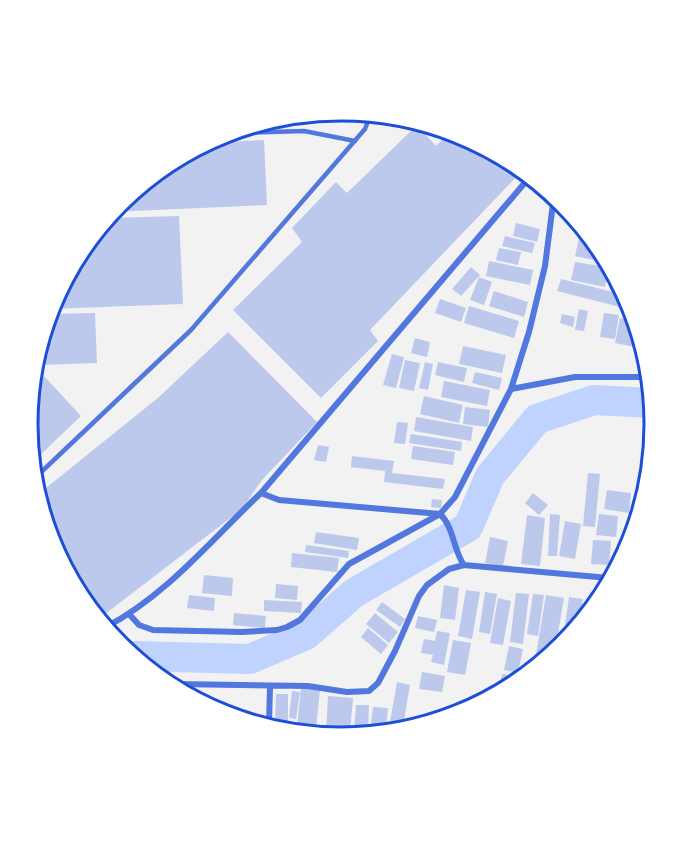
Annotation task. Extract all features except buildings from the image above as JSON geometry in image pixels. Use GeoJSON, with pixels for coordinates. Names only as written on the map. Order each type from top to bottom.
{"type":"FeatureCollection","features":[{"type":"Feature","properties":{"kind":"street"},"geometry":{"type":"LineString","coordinates":[[113,624],[130,615],[175,578],[261,494],[525,182]]}},
{"type":"Feature","properties":{"kind":"street"},"geometry":{"type":"LineString","coordinates":[[130,615],[139,626],[153,630],[242,632],[278,630],[300,620],[349,564],[440,514],[455,497],[511,389],[529,332],[545,266],[553,206]]}},
{"type":"Feature","properties":{"kind":"street"},"geometry":{"type":"LineString","coordinates":[[511,389],[575,376],[641,377]]}},
{"type":"Feature","properties":{"kind":"street"},"geometry":{"type":"LineString","coordinates":[[261,494],[279,500],[440,514],[448,523],[457,556],[464,565]]}},
{"type":"Feature","properties":{"kind":"street"},"geometry":{"type":"LineString","coordinates":[[185,684],[308,686],[347,692],[364,692],[374,688],[395,651],[419,596],[427,585],[449,569],[464,565],[603,577]]}},
{"type":"Feature","properties":{"kind":"street"},"geometry":{"type":"LineString","coordinates":[[269,719],[270,686]]}},
{"type":"Feature","properties":{"kind":"lane"},"geometry":{"type":"LineString","coordinates":[[41,472],[191,330],[355,141],[368,122]]}},
{"type":"Feature","properties":{"kind":"lane"},"geometry":{"type":"LineString","coordinates":[[258,132],[304,131],[355,141]]}},
{"type":"Feature","properties":{"kind":"waterway"},"geometry":{"type":"LineString","coordinates":[[146,656],[250,659],[306,635],[354,593],[468,527],[490,476],[537,419],[594,400],[644,403]]}}]}
